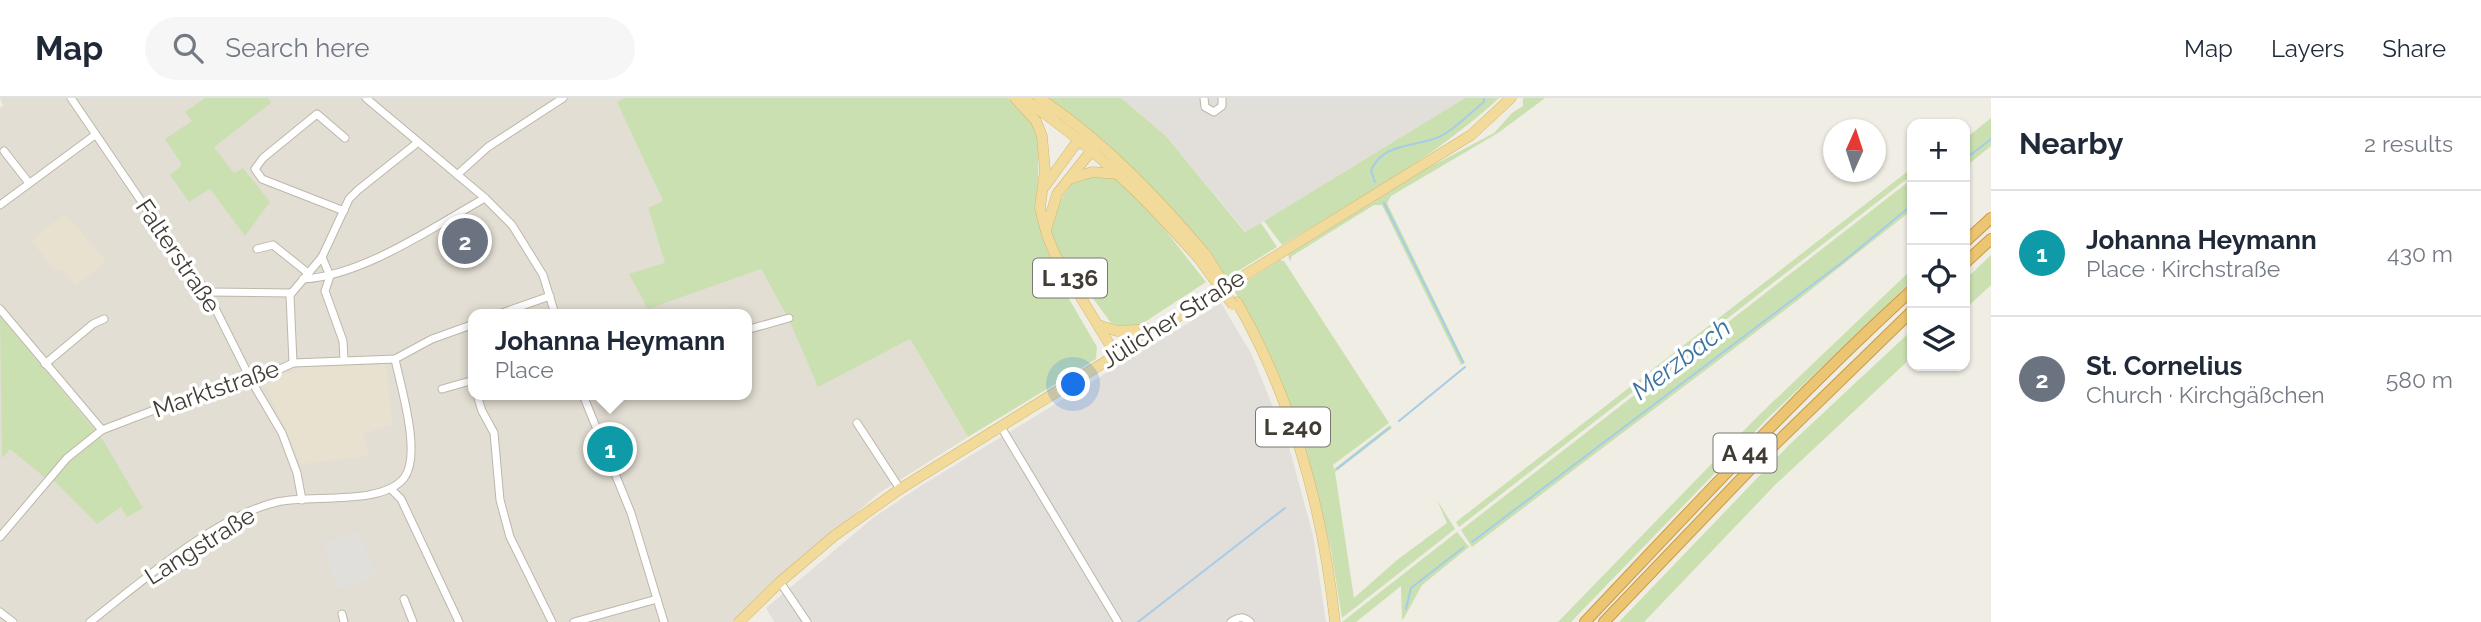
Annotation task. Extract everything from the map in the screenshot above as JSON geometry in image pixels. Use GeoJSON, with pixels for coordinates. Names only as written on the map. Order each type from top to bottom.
{"type":"FeatureCollection","features":[{"type":"Feature","properties":{"kind":"highway"},"geometry":{"type":"LineString","coordinates":[[1970,237],[1991,218]]}},
{"type":"Feature","properties":{"kind":"highway"},"geometry":{"type":"LineString","coordinates":[[1970,258],[1991,239]]}},
{"type":"Feature","properties":{"kind":"highway","name":"A 44"},"geometry":{"type":"LineString","coordinates":[[1585,622],[1747,451],[1907,295]]}},
{"type":"Feature","properties":{"kind":"highway","name":"A 44"},"geometry":{"type":"LineString","coordinates":[[1604,622],[1760,459],[1907,316]]}},
{"type":"Feature","properties":{"kind":"main road","name":"L 136"},"geometry":{"type":"LineString","coordinates":[[1015,98],[1036,121],[1042,136],[1045,156],[1040,208],[1055,255],[1116,355]]}},
{"type":"Feature","properties":{"kind":"main road","name":"L 240"},"geometry":{"type":"LineString","coordinates":[[1022,98],[1090,141],[1203,258]]}},
{"type":"Feature","properties":{"kind":"main road","name":"L 240"},"geometry":{"type":"LineString","coordinates":[[1039,98],[1155,198],[1203,258],[1235,304],[1273,373],[1299,444],[1327,560],[1335,622]]}},
{"type":"Feature","properties":{"kind":"main road","name":"Jülicher Straße"},"geometry":{"type":"LineString","coordinates":[[738,622],[834,536],[900,489],[1471,135],[1511,98]]}},
{"type":"Feature","properties":{"kind":"main road","name":"L 136"},"geometry":{"type":"LineString","coordinates":[[1046,230],[1053,200],[1090,141]]}},
{"type":"Feature","properties":{"kind":"main road"},"geometry":{"type":"LineString","coordinates":[[1043,191],[1049,179],[1090,141]]}},
{"type":"Feature","properties":{"kind":"main road"},"geometry":{"type":"LineString","coordinates":[[1066,181],[1092,172],[1119,174]]}},
{"type":"Feature","properties":{"kind":"main road"},"geometry":{"type":"LineString","coordinates":[[1098,325],[1117,331],[1135,332],[1159,328]]}},
{"type":"Feature","properties":{"kind":"street","name":"Falterstraße"},"geometry":{"type":"LineString","coordinates":[[71,98],[207,292],[282,433],[297,473],[302,500]]}},
{"type":"Feature","properties":{"kind":"street"},"geometry":{"type":"LineString","coordinates":[[366,98],[485,198],[512,225],[543,275],[554,309]]}},
{"type":"Feature","properties":{"kind":"street"},"geometry":{"type":"LineString","coordinates":[[457,175],[488,147],[563,98]]}},
{"type":"Feature","properties":{"kind":"street"},"geometry":{"type":"LineString","coordinates":[[1204,98],[1205,107],[1214,112],[1222,106],[1222,98]]}},
{"type":"Feature","properties":{"kind":"street"},"geometry":{"type":"LineString","coordinates":[[344,211],[262,179],[255,169],[263,159],[319,113],[345,138]]}},
{"type":"Feature","properties":{"kind":"street"},"geometry":{"type":"LineString","coordinates":[[0,205],[95,135]]}},
{"type":"Feature","properties":{"kind":"street"},"geometry":{"type":"LineString","coordinates":[[293,363],[289,301],[291,293],[322,257],[349,199],[417,143]]}},
{"type":"Feature","properties":{"kind":"street"},"geometry":{"type":"LineString","coordinates":[[4,151],[29,183]]}},
{"type":"Feature","properties":{"kind":"street"},"geometry":{"type":"LineString","coordinates":[[257,249],[273,245],[306,276],[330,276],[382,254],[485,198]]}},
{"type":"Feature","properties":{"kind":"street"},"geometry":{"type":"LineString","coordinates":[[322,257],[330,276],[326,291],[343,341],[344,360]]}},
{"type":"Feature","properties":{"kind":"street"},"geometry":{"type":"LineString","coordinates":[[207,292],[291,293]]}},
{"type":"Feature","properties":{"kind":"street"},"geometry":{"type":"LineString","coordinates":[[513,309],[550,296]]}},
{"type":"Feature","properties":{"kind":"street"},"geometry":{"type":"LineString","coordinates":[[0,309],[102,430]]}},
{"type":"Feature","properties":{"kind":"street"},"geometry":{"type":"LineString","coordinates":[[752,329],[789,318]]}},
{"type":"Feature","properties":{"kind":"street"},"geometry":{"type":"LineString","coordinates":[[45,364],[93,324],[104,319]]}},
{"type":"Feature","properties":{"kind":"street","name":"Marktstraße"},"geometry":{"type":"LineString","coordinates":[[0,537],[67,458],[102,430],[170,404],[253,382],[293,363],[395,359],[432,338],[468,326]]}},
{"type":"Feature","properties":{"kind":"street"},"geometry":{"type":"LineString","coordinates":[[395,359],[412,456],[411,466],[405,477],[390,489],[401,499],[459,622]]}},
{"type":"Feature","properties":{"kind":"street"},"geometry":{"type":"LineString","coordinates":[[442,390],[468,383]]}},
{"type":"Feature","properties":{"kind":"street"},"geometry":{"type":"LineString","coordinates":[[479,400],[494,433],[500,500],[510,537],[552,622]]}},
{"type":"Feature","properties":{"kind":"street"},"geometry":{"type":"LineString","coordinates":[[585,400],[631,513],[664,622]]}},
{"type":"Feature","properties":{"kind":"street"},"geometry":{"type":"LineString","coordinates":[[857,423],[900,489]]}},
{"type":"Feature","properties":{"kind":"street"},"geometry":{"type":"LineString","coordinates":[[1001,426],[1118,622]]}},
{"type":"Feature","properties":{"kind":"street","name":"Langstraße"},"geometry":{"type":"LineString","coordinates":[[90,622],[177,555],[230,521],[266,505],[377,493],[390,489]]}},
{"type":"Feature","properties":{"kind":"street"},"geometry":{"type":"LineString","coordinates":[[780,582],[807,622]]}},
{"type":"Feature","properties":{"kind":"street"},"geometry":{"type":"LineString","coordinates":[[573,622],[657,598]]}},
{"type":"Feature","properties":{"kind":"street"},"geometry":{"type":"LineString","coordinates":[[404,599],[412,622]]}},
{"type":"Feature","properties":{"kind":"street"},"geometry":{"type":"LineString","coordinates":[[0,612],[13,622]]}},
{"type":"Feature","properties":{"kind":"street"},"geometry":{"type":"LineString","coordinates":[[1231,622],[1245,618],[1250,622]]}},
{"type":"Feature","properties":{"kind":"shaded area"},"geometry":{"type":"Polygon","coordinates":[[[0,98],[624,98],[618,102],[663,201],[648,209],[666,264],[761,269],[790,322],[910,339],[968,437],[879,493],[732,622],[0,622],[0,108],[3,106],[0,98]]]}},
{"type":"Feature","properties":{"kind":"shaded area"},"geometry":{"type":"Polygon","coordinates":[[[1121,98],[1465,98],[1246,232],[1165,135],[1121,98]]]}},
{"type":"Feature","properties":{"kind":"shaded area"},"geometry":{"type":"Polygon","coordinates":[[[65,213],[106,261],[76,286],[61,269],[56,272],[31,241],[65,213]]]}},
{"type":"Feature","properties":{"kind":"shaded area"},"geometry":{"type":"Polygon","coordinates":[[[1221,303],[1252,355],[1289,447],[1313,535],[1326,622],[774,622],[766,608],[873,518],[919,487],[1221,303]]]}},
{"type":"Feature","properties":{"kind":"shaded area"},"geometry":{"type":"Polygon","coordinates":[[[386,365],[392,424],[363,434],[369,456],[301,464],[264,383],[302,367],[386,365]]]}},
{"type":"Feature","properties":{"kind":"shaded area"},"geometry":{"type":"Polygon","coordinates":[[[359,532],[376,577],[337,589],[323,543],[359,532]]]}},
{"type":"Feature","properties":{"kind":"green space"},"geometry":{"type":"Polygon","coordinates":[[[205,98],[268,98],[271,103],[214,147],[234,173],[243,168],[270,202],[245,236],[210,189],[189,202],[170,175],[182,165],[165,139],[192,121],[185,112],[205,98]]]}},
{"type":"Feature","properties":{"kind":"green space"},"geometry":{"type":"Polygon","coordinates":[[[624,98],[1008,98],[1028,117],[1039,137],[1037,217],[1055,208],[1072,184],[1093,175],[1116,179],[1148,208],[1206,282],[1137,327],[1122,327],[1111,323],[1092,297],[1061,285],[1097,347],[1096,359],[968,437],[910,339],[818,387],[790,322],[761,269],[648,309],[629,274],[665,263],[648,208],[663,201],[617,102],[624,98]]]}},
{"type":"Feature","properties":{"kind":"green space"},"geometry":{"type":"Polygon","coordinates":[[[1046,98],[1121,98],[1165,135],[1245,232],[1261,223],[1277,247],[1225,279],[1211,258],[1115,152],[1078,120],[1046,98]]]}},
{"type":"Feature","properties":{"kind":"green space"},"geometry":{"type":"Polygon","coordinates":[[[1465,98],[1499,98],[1422,159],[1282,245],[1264,221],[1465,98]]]}},
{"type":"Feature","properties":{"kind":"green space"},"geometry":{"type":"Polygon","coordinates":[[[1523,98],[1545,98],[1498,133],[1391,196],[1387,203],[1465,363],[1461,365],[1382,205],[1374,205],[1292,256],[1290,262],[1288,255],[1428,168],[1494,133],[1512,113],[1523,106],[1523,98]]]}},
{"type":"Feature","properties":{"kind":"green space"},"geometry":{"type":"Polygon","coordinates":[[[1991,118],[1991,146],[1970,163],[1970,135],[1991,118]]]}},
{"type":"Feature","properties":{"kind":"green space"},"geometry":{"type":"Polygon","coordinates":[[[1907,172],[1907,179],[1459,527],[1456,522],[1907,172]]]}},
{"type":"Feature","properties":{"kind":"green space"},"geometry":{"type":"Polygon","coordinates":[[[1907,183],[1907,214],[1798,300],[1472,547],[1461,530],[1907,183]]]}},
{"type":"Feature","properties":{"kind":"green space"},"geometry":{"type":"Polygon","coordinates":[[[1991,255],[1991,285],[1970,304],[1970,275],[1991,255]]]}},
{"type":"Feature","properties":{"kind":"green space"},"geometry":{"type":"Polygon","coordinates":[[[1280,260],[1284,261],[1389,423],[1333,465],[1334,469],[1390,425],[1392,428],[1335,472],[1354,598],[1397,560],[1447,523],[1437,500],[1455,529],[1342,618],[1331,550],[1295,420],[1234,289],[1280,260]]]}},
{"type":"Feature","properties":{"kind":"green space"},"geometry":{"type":"Polygon","coordinates":[[[1907,274],[1907,286],[1768,418],[1571,622],[1558,622],[1758,416],[1907,274]]]}},
{"type":"Feature","properties":{"kind":"green space"},"geometry":{"type":"Polygon","coordinates":[[[0,316],[103,440],[143,508],[127,517],[121,507],[97,524],[54,481],[43,476],[10,449],[2,458],[0,316]]]}},
{"type":"Feature","properties":{"kind":"green space"},"geometry":{"type":"Polygon","coordinates":[[[1907,335],[1907,362],[1775,485],[1644,622],[1619,622],[1789,445],[1907,335]]]}},
{"type":"Feature","properties":{"kind":"green space"},"geometry":{"type":"Polygon","coordinates":[[[1457,532],[1469,547],[1422,585],[1402,620],[1401,586],[1356,622],[1342,622],[1457,532]]]}},
{"type":"Feature","properties":{"kind":"waterway"},"geometry":{"type":"LineString","coordinates":[[1375,182],[1371,171],[1385,154],[1446,133],[1484,102],[1484,98]]}},
{"type":"Feature","properties":{"kind":"waterway","name":"Merzbach"},"geometry":{"type":"LineString","coordinates":[[1970,155],[1991,139]]}},
{"type":"Feature","properties":{"kind":"waterway"},"geometry":{"type":"LineString","coordinates":[[1384,203],[1463,362]]}},
{"type":"Feature","properties":{"kind":"waterway","name":"Merzbach"},"geometry":{"type":"LineString","coordinates":[[1472,542],[1844,261],[1907,209]]}},
{"type":"Feature","properties":{"kind":"waterway"},"geometry":{"type":"LineString","coordinates":[[1399,421],[1465,367]]}},
{"type":"Feature","properties":{"kind":"waterway"},"geometry":{"type":"LineString","coordinates":[[1337,469],[1389,428]]}},
{"type":"Feature","properties":{"kind":"waterway"},"geometry":{"type":"LineString","coordinates":[[1138,622],[1285,508]]}},
{"type":"Feature","properties":{"kind":"waterway","name":"Merzbach"},"geometry":{"type":"LineString","coordinates":[[1406,609],[1411,588],[1464,547]]}},
{"type":"Feature","properties":{"kind":"place","name":"St. Cornelius"},"geometry":{"type":"Point","coordinates":[465,241]}},
{"type":"Feature","properties":{"kind":"place","name":"Johanna Heymann"},"geometry":{"type":"Point","coordinates":[610,449]}}]}
